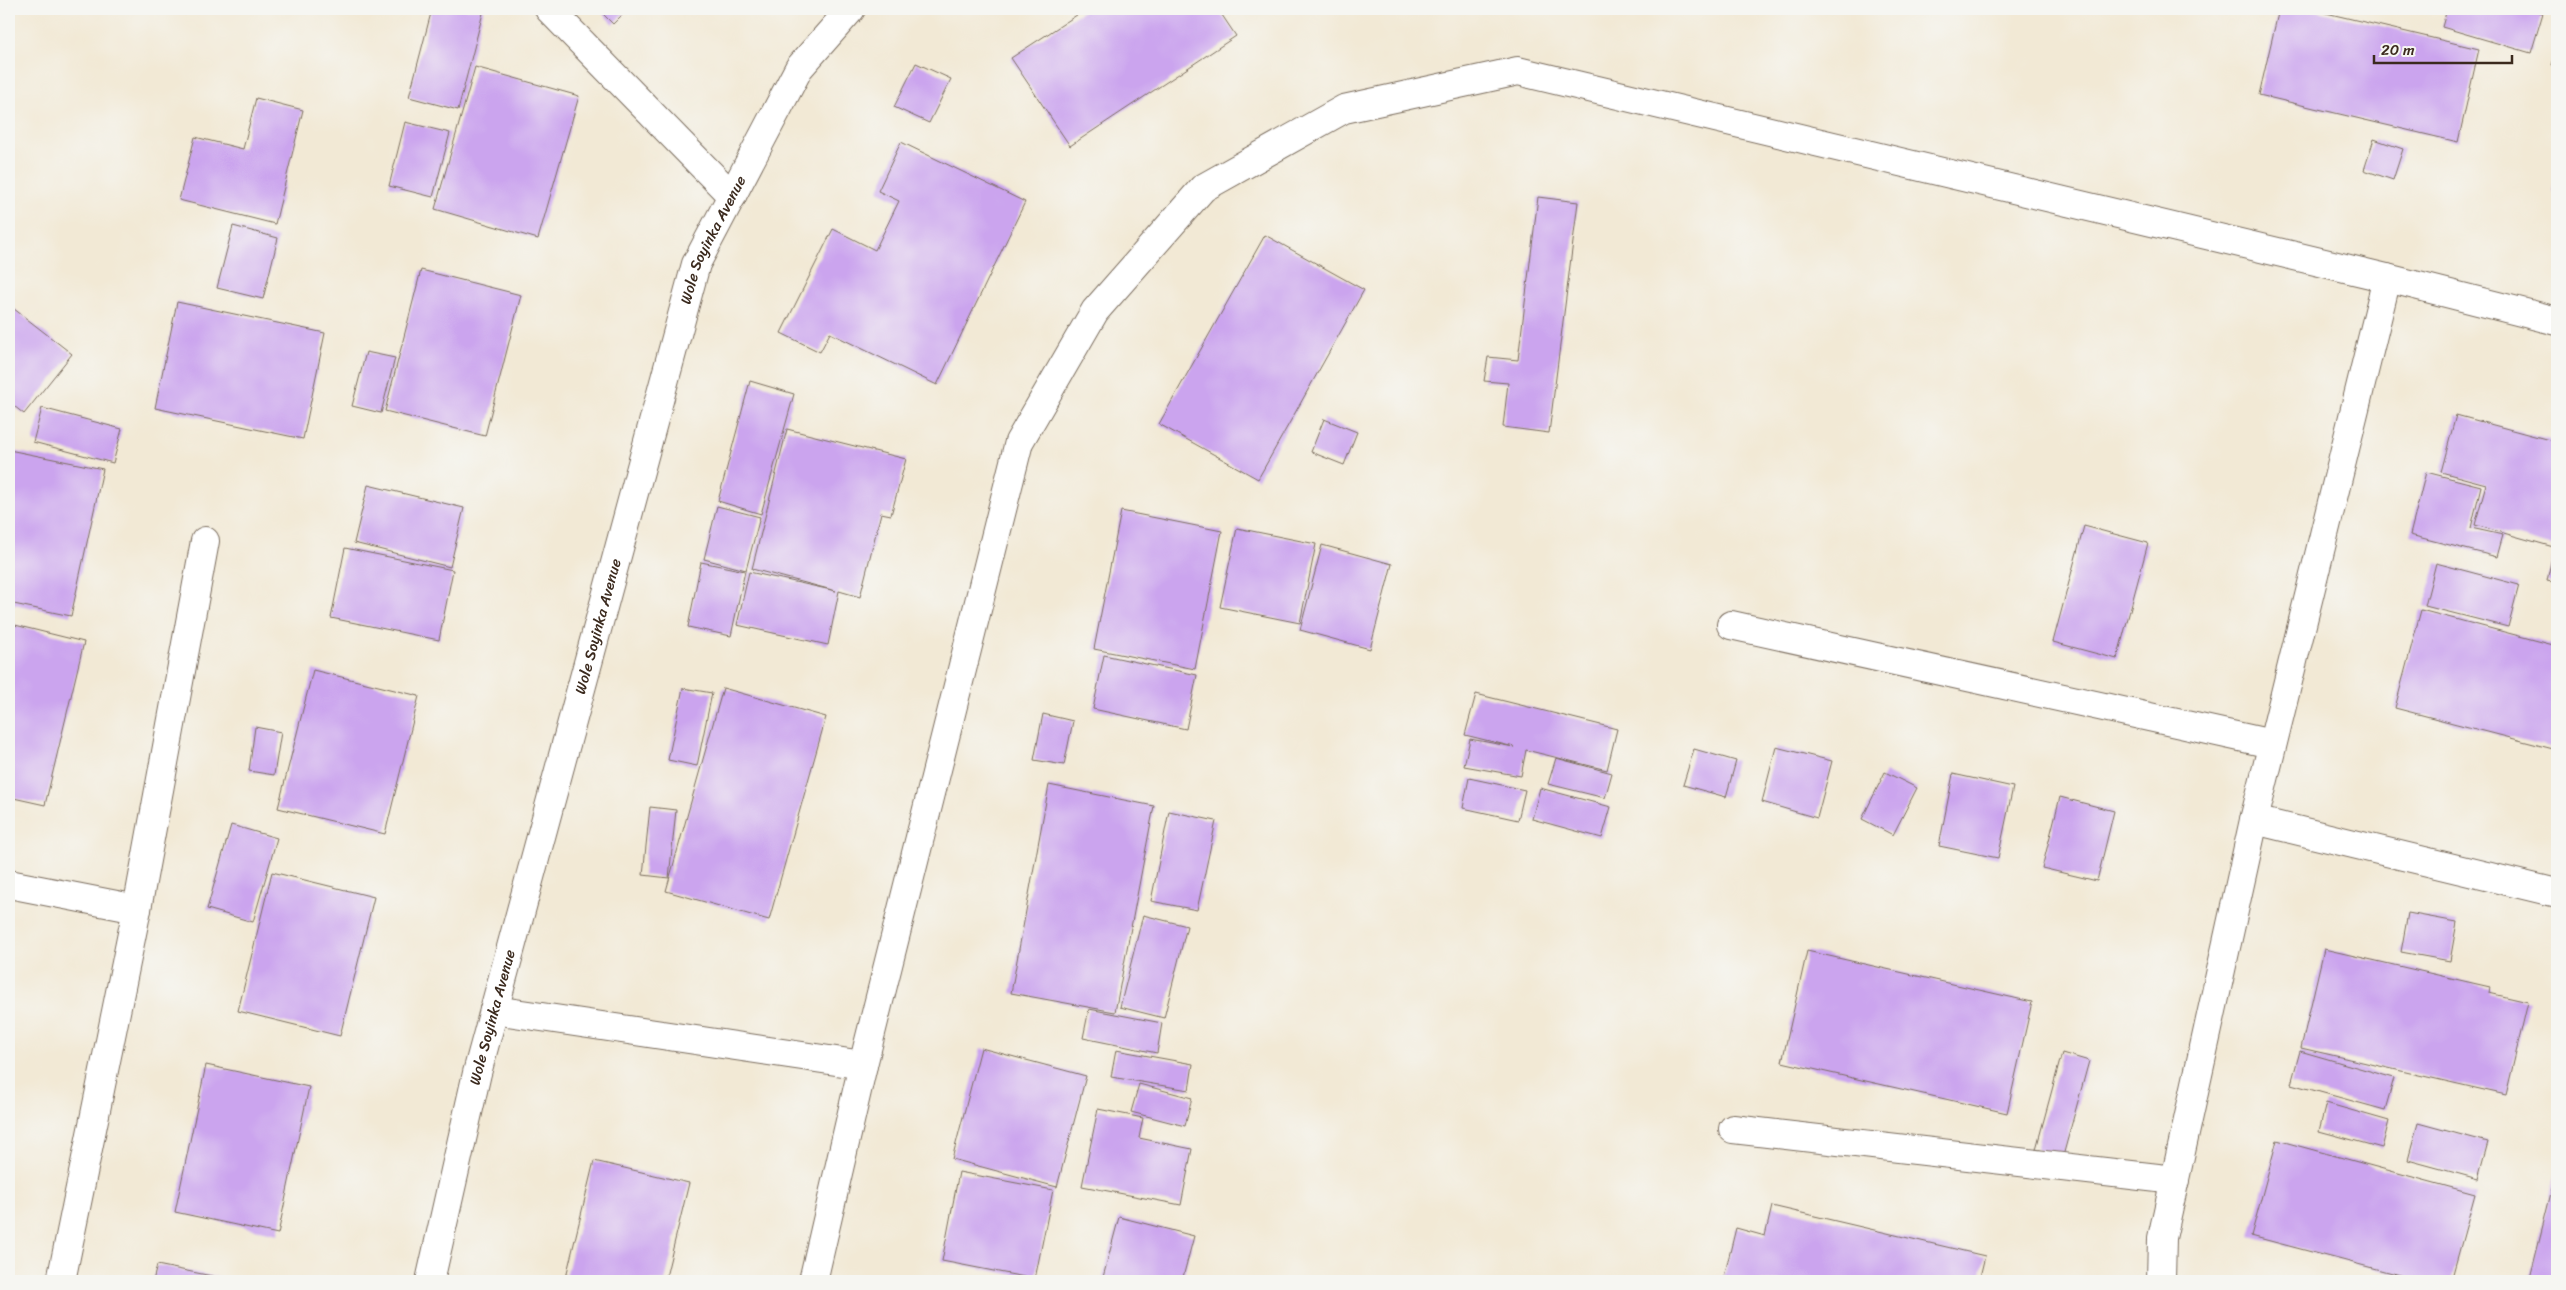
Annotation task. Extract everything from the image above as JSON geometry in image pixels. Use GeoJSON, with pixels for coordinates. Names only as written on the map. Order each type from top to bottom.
{"type":"FeatureCollection","features":[{"type":"Feature","properties":{"kind":"street"},"geometry":{"type":"LineString","coordinates":[[549,9],[732,196]]}},
{"type":"Feature","properties":{"kind":"street","name":"Wole Soyinka Avenue"},"geometry":{"type":"LineString","coordinates":[[430,1281],[477,1073],[696,264],[799,68],[851,9]]}},
{"type":"Feature","properties":{"kind":"street"},"geometry":{"type":"LineString","coordinates":[[813,1281],[863,1065],[1019,442],[1095,311],[1203,188],[1344,108],[1518,71],[2387,278],[2557,321]]}},
{"type":"Feature","properties":{"kind":"street"},"geometry":{"type":"LineString","coordinates":[[2161,1281],[2162,1238],[2254,820],[2387,278]]}},
{"type":"Feature","properties":{"kind":"street"},"geometry":{"type":"LineString","coordinates":[[61,1281],[137,909],[205,541]]}},
{"type":"Feature","properties":{"kind":"street"},"geometry":{"type":"LineString","coordinates":[[1732,625],[2272,744]]}},
{"type":"Feature","properties":{"kind":"street"},"geometry":{"type":"LineString","coordinates":[[2254,820],[2557,893]]}},
{"type":"Feature","properties":{"kind":"street"},"geometry":{"type":"LineString","coordinates":[[9,884],[137,909]]}},
{"type":"Feature","properties":{"kind":"street"},"geometry":{"type":"LineString","coordinates":[[494,1010],[863,1065]]}},
{"type":"Feature","properties":{"kind":"street"},"geometry":{"type":"LineString","coordinates":[[1733,1129],[2175,1180]]}},
{"type":"Feature","properties":{"kind":"building"},"geometry":{"type":"Polygon","coordinates":[[[432,9],[484,9],[458,110],[409,97],[432,9]]]}},
{"type":"Feature","properties":{"kind":"building"},"geometry":{"type":"Polygon","coordinates":[[[598,9],[628,9],[613,24],[598,9]]]}},
{"type":"Feature","properties":{"kind":"building"},"geometry":{"type":"Polygon","coordinates":[[[1086,9],[1218,9],[1236,36],[1070,146],[1011,58],[1086,9]]]}},
{"type":"Feature","properties":{"kind":"building"},"geometry":{"type":"Polygon","coordinates":[[[2279,9],[2309,9],[2479,49],[2458,142],[2259,95],[2279,9]]]}},
{"type":"Feature","properties":{"kind":"building"},"geometry":{"type":"Polygon","coordinates":[[[2447,9],[2529,9],[2543,13],[2531,53],[2442,27],[2447,9]]]}},
{"type":"Feature","properties":{"kind":"building"},"geometry":{"type":"Polygon","coordinates":[[[2557,49],[2557,66],[2552,65],[2557,49]]]}},
{"type":"Feature","properties":{"kind":"building"},"geometry":{"type":"Polygon","coordinates":[[[916,63],[951,79],[929,123],[894,107],[916,63]]]}},
{"type":"Feature","properties":{"kind":"building"},"geometry":{"type":"Polygon","coordinates":[[[475,67],[579,96],[538,239],[435,209],[475,67]]]}},
{"type":"Feature","properties":{"kind":"building"},"geometry":{"type":"Polygon","coordinates":[[[256,98],[303,110],[275,224],[179,200],[195,137],[243,149],[256,98]]]}},
{"type":"Feature","properties":{"kind":"building"},"geometry":{"type":"Polygon","coordinates":[[[405,122],[450,133],[433,197],[389,186],[405,122]]]}},
{"type":"Feature","properties":{"kind":"building"},"geometry":{"type":"Polygon","coordinates":[[[2374,139],[2403,149],[2393,180],[2364,170],[2374,139]]]}},
{"type":"Feature","properties":{"kind":"building"},"geometry":{"type":"Polygon","coordinates":[[[901,142],[1025,202],[937,385],[830,333],[820,352],[781,333],[833,229],[875,250],[899,201],[878,191],[901,142]]]}},
{"type":"Feature","properties":{"kind":"building"},"geometry":{"type":"Polygon","coordinates":[[[2557,173],[2557,193],[2552,192],[2557,173]]]}},
{"type":"Feature","properties":{"kind":"building"},"geometry":{"type":"Polygon","coordinates":[[[1538,197],[1578,202],[1549,433],[1503,427],[1508,383],[1484,381],[1488,357],[1518,360],[1538,197]]]}},
{"type":"Feature","properties":{"kind":"building"},"geometry":{"type":"Polygon","coordinates":[[[233,226],[278,238],[263,299],[217,288],[233,226]]]}},
{"type":"Feature","properties":{"kind":"building"},"geometry":{"type":"Polygon","coordinates":[[[1265,235],[1364,290],[1258,479],[1159,424],[1265,235]]]}},
{"type":"Feature","properties":{"kind":"building"},"geometry":{"type":"Polygon","coordinates":[[[421,270],[521,295],[485,436],[385,411],[421,270]]]}},
{"type":"Feature","properties":{"kind":"building"},"geometry":{"type":"Polygon","coordinates":[[[177,302],[325,333],[303,439],[155,408],[177,302]]]}},
{"type":"Feature","properties":{"kind":"building"},"geometry":{"type":"Polygon","coordinates":[[[9,305],[72,354],[24,414],[9,402],[9,305]]]}},
{"type":"Feature","properties":{"kind":"building"},"geometry":{"type":"Polygon","coordinates":[[[366,352],[395,358],[381,413],[352,406],[366,352]]]}},
{"type":"Feature","properties":{"kind":"building"},"geometry":{"type":"Polygon","coordinates":[[[750,381],[794,394],[761,514],[718,501],[750,381]]]}},
{"type":"Feature","properties":{"kind":"building"},"geometry":{"type":"Polygon","coordinates":[[[42,408],[122,429],[113,463],[33,442],[42,408]]]}},
{"type":"Feature","properties":{"kind":"building"},"geometry":{"type":"Polygon","coordinates":[[[2456,415],[2557,442],[2557,548],[2475,525],[2486,484],[2441,472],[2456,415]]]}},
{"type":"Feature","properties":{"kind":"building"},"geometry":{"type":"Polygon","coordinates":[[[1324,419],[1357,432],[1344,465],[1311,452],[1324,419]]]}},
{"type":"Feature","properties":{"kind":"building"},"geometry":{"type":"Polygon","coordinates":[[[787,429],[906,459],[891,515],[881,513],[860,597],[839,591],[828,645],[737,625],[749,572],[836,591],[752,569],[787,429]]]}},
{"type":"Feature","properties":{"kind":"building"},"geometry":{"type":"Polygon","coordinates":[[[9,450],[103,469],[71,616],[9,603],[9,450]]]}},
{"type":"Feature","properties":{"kind":"building"},"geometry":{"type":"Polygon","coordinates":[[[2426,472],[2481,486],[2471,528],[2503,535],[2497,557],[2410,535],[2426,472]]]}},
{"type":"Feature","properties":{"kind":"building"},"geometry":{"type":"Polygon","coordinates":[[[368,485],[464,508],[450,567],[354,543],[368,485]]]}},
{"type":"Feature","properties":{"kind":"building"},"geometry":{"type":"Polygon","coordinates":[[[717,506],[760,517],[746,570],[704,559],[717,506]]]}},
{"type":"Feature","properties":{"kind":"building"},"geometry":{"type":"Polygon","coordinates":[[[1121,511],[1222,531],[1195,669],[1094,649],[1121,511]]]}},
{"type":"Feature","properties":{"kind":"building"},"geometry":{"type":"Polygon","coordinates":[[[2084,526],[2148,543],[2117,659],[2053,642],[2084,526]]]}},
{"type":"Feature","properties":{"kind":"building"},"geometry":{"type":"Polygon","coordinates":[[[1237,528],[1316,544],[1300,623],[1220,607],[1237,528]]]}},
{"type":"Feature","properties":{"kind":"building"},"geometry":{"type":"Polygon","coordinates":[[[1322,545],[1392,564],[1370,649],[1300,630],[1322,545]]]}},
{"type":"Feature","properties":{"kind":"building"},"geometry":{"type":"Polygon","coordinates":[[[345,548],[453,570],[439,640],[331,618],[345,548]]]}},
{"type":"Feature","properties":{"kind":"building"},"geometry":{"type":"Polygon","coordinates":[[[2552,557],[2557,558],[2557,583],[2547,581],[2552,557]]]}},
{"type":"Feature","properties":{"kind":"building"},"geometry":{"type":"Polygon","coordinates":[[[701,562],[745,571],[731,636],[688,627],[701,562]]]}},
{"type":"Feature","properties":{"kind":"building"},"geometry":{"type":"Polygon","coordinates":[[[2436,563],[2519,585],[2508,627],[2425,606],[2436,563]]]}},
{"type":"Feature","properties":{"kind":"building"},"geometry":{"type":"Polygon","coordinates":[[[2421,610],[2557,646],[2557,750],[2395,708],[2421,610]]]}},
{"type":"Feature","properties":{"kind":"building"},"geometry":{"type":"Polygon","coordinates":[[[15,625],[84,642],[45,805],[9,797],[9,652],[15,625]]]}},
{"type":"Feature","properties":{"kind":"building"},"geometry":{"type":"Polygon","coordinates":[[[1104,655],[1197,675],[1186,729],[1093,709],[1104,655]]]}},
{"type":"Feature","properties":{"kind":"building"},"geometry":{"type":"Polygon","coordinates":[[[313,670],[419,696],[385,834],[278,808],[313,670]]]}},
{"type":"Feature","properties":{"kind":"building"},"geometry":{"type":"Polygon","coordinates":[[[683,688],[712,693],[697,766],[668,760],[683,688]]]}},
{"type":"Feature","properties":{"kind":"building"},"geometry":{"type":"Polygon","coordinates":[[[723,688],[826,717],[769,920],[666,891],[723,688]]]}},
{"type":"Feature","properties":{"kind":"building"},"geometry":{"type":"Polygon","coordinates":[[[1476,694],[1617,729],[1607,770],[1526,750],[1521,776],[1464,766],[1470,739],[1514,747],[1465,735],[1476,694]]]}},
{"type":"Feature","properties":{"kind":"building"},"geometry":{"type":"Polygon","coordinates":[[[1043,714],[1073,721],[1064,765],[1034,760],[1043,714]]]}},
{"type":"Feature","properties":{"kind":"building"},"geometry":{"type":"Polygon","coordinates":[[[255,727],[281,732],[274,775],[249,771],[255,727]]]}},
{"type":"Feature","properties":{"kind":"building"},"geometry":{"type":"Polygon","coordinates":[[[1776,747],[1832,761],[1817,818],[1762,802],[1776,747]]]}},
{"type":"Feature","properties":{"kind":"building"},"geometry":{"type":"Polygon","coordinates":[[[1694,749],[1736,761],[1726,797],[1683,785],[1694,749]]]}},
{"type":"Feature","properties":{"kind":"building"},"geometry":{"type":"Polygon","coordinates":[[[1556,758],[1612,773],[1605,798],[1548,784],[1556,758]]]}},
{"type":"Feature","properties":{"kind":"building"},"geometry":{"type":"Polygon","coordinates":[[[1885,772],[1917,788],[1893,835],[1862,819],[1885,772]]]}},
{"type":"Feature","properties":{"kind":"building"},"geometry":{"type":"Polygon","coordinates":[[[1953,774],[2013,787],[1998,858],[1939,846],[1953,774]]]}},
{"type":"Feature","properties":{"kind":"building"},"geometry":{"type":"Polygon","coordinates":[[[1469,778],[1525,790],[1518,820],[1463,808],[1469,778]]]}},
{"type":"Feature","properties":{"kind":"building"},"geometry":{"type":"Polygon","coordinates":[[[1049,785],[1154,806],[1115,1012],[1011,993],[1049,785]]]}},
{"type":"Feature","properties":{"kind":"building"},"geometry":{"type":"Polygon","coordinates":[[[1540,788],[1611,807],[1602,838],[1532,819],[1540,788]]]}},
{"type":"Feature","properties":{"kind":"building"},"geometry":{"type":"Polygon","coordinates":[[[2060,797],[2114,811],[2097,881],[2042,868],[2060,797]]]}},
{"type":"Feature","properties":{"kind":"building"},"geometry":{"type":"Polygon","coordinates":[[[650,807],[676,810],[669,878],[643,875],[650,807]]]}},
{"type":"Feature","properties":{"kind":"building"},"geometry":{"type":"Polygon","coordinates":[[[1169,811],[1216,821],[1197,910],[1151,901],[1169,811]]]}},
{"type":"Feature","properties":{"kind":"building"},"geometry":{"type":"Polygon","coordinates":[[[231,825],[277,838],[253,922],[207,909],[231,825]]]}},
{"type":"Feature","properties":{"kind":"building"},"geometry":{"type":"Polygon","coordinates":[[[272,872],[374,897],[340,1036],[238,1011],[272,872]]]}},
{"type":"Feature","properties":{"kind":"building"},"geometry":{"type":"Polygon","coordinates":[[[2408,913],[2457,922],[2450,961],[2401,952],[2408,913]]]}},
{"type":"Feature","properties":{"kind":"building"},"geometry":{"type":"Polygon","coordinates":[[[1143,915],[1187,926],[1164,1018],[1120,1007],[1143,915]]]}},
{"type":"Feature","properties":{"kind":"building"},"geometry":{"type":"Polygon","coordinates":[[[2324,949],[2490,987],[2489,993],[2528,1002],[2506,1095],[2301,1048],[2324,949]]]}},
{"type":"Feature","properties":{"kind":"building"},"geometry":{"type":"Polygon","coordinates":[[[1807,951],[2032,1002],[2007,1113],[1782,1062],[1807,951]]]}},
{"type":"Feature","properties":{"kind":"building"},"geometry":{"type":"Polygon","coordinates":[[[1089,1009],[1162,1023],[1157,1053],[1083,1038],[1089,1009]]]}},
{"type":"Feature","properties":{"kind":"building"},"geometry":{"type":"Polygon","coordinates":[[[981,1048],[1086,1076],[1057,1187],[952,1159],[981,1048]]]}},
{"type":"Feature","properties":{"kind":"building"},"geometry":{"type":"Polygon","coordinates":[[[1116,1050],[1193,1064],[1189,1090],[1111,1077],[1116,1050]]]}},
{"type":"Feature","properties":{"kind":"building"},"geometry":{"type":"Polygon","coordinates":[[[2300,1051],[2394,1078],[2385,1110],[2291,1084],[2300,1051]]]}},
{"type":"Feature","properties":{"kind":"building"},"geometry":{"type":"Polygon","coordinates":[[[2062,1053],[2089,1061],[2063,1156],[2036,1149],[2062,1053]]]}},
{"type":"Feature","properties":{"kind":"building"},"geometry":{"type":"Polygon","coordinates":[[[206,1065],[309,1087],[278,1234],[175,1212],[206,1065]]]}},
{"type":"Feature","properties":{"kind":"building"},"geometry":{"type":"Polygon","coordinates":[[[1139,1084],[1192,1098],[1185,1126],[1131,1112],[1139,1084]]]}},
{"type":"Feature","properties":{"kind":"building"},"geometry":{"type":"Polygon","coordinates":[[[2326,1103],[2389,1121],[2382,1148],[2319,1131],[2326,1103]]]}},
{"type":"Feature","properties":{"kind":"building"},"geometry":{"type":"Polygon","coordinates":[[[1098,1109],[1143,1118],[1139,1138],[1192,1149],[1181,1205],[1082,1186],[1098,1109]]]}},
{"type":"Feature","properties":{"kind":"building"},"geometry":{"type":"Polygon","coordinates":[[[2418,1123],[2488,1142],[2478,1179],[2408,1160],[2418,1123]]]}},
{"type":"Feature","properties":{"kind":"building"},"geometry":{"type":"Polygon","coordinates":[[[2277,1140],[2475,1194],[2451,1281],[2422,1281],[2251,1236],[2277,1140]]]}},
{"type":"Feature","properties":{"kind":"building"},"geometry":{"type":"Polygon","coordinates":[[[594,1161],[689,1183],[665,1281],[565,1281],[594,1161]]]}},
{"type":"Feature","properties":{"kind":"building"},"geometry":{"type":"Polygon","coordinates":[[[2557,1169],[2557,1281],[2529,1281],[2557,1169]]]}},
{"type":"Feature","properties":{"kind":"building"},"geometry":{"type":"Polygon","coordinates":[[[959,1172],[1053,1190],[1035,1279],[942,1261],[959,1172]]]}},
{"type":"Feature","properties":{"kind":"building"},"geometry":{"type":"Polygon","coordinates":[[[1772,1206],[1985,1256],[1979,1281],[1723,1281],[1736,1228],[1765,1236],[1772,1206]]]}},
{"type":"Feature","properties":{"kind":"building"},"geometry":{"type":"Polygon","coordinates":[[[1119,1217],[1194,1236],[1182,1281],[1102,1281],[1119,1217]]]}},
{"type":"Feature","properties":{"kind":"building"},"geometry":{"type":"Polygon","coordinates":[[[157,1265],[232,1280],[232,1281],[153,1281],[157,1265]]]}}]}
